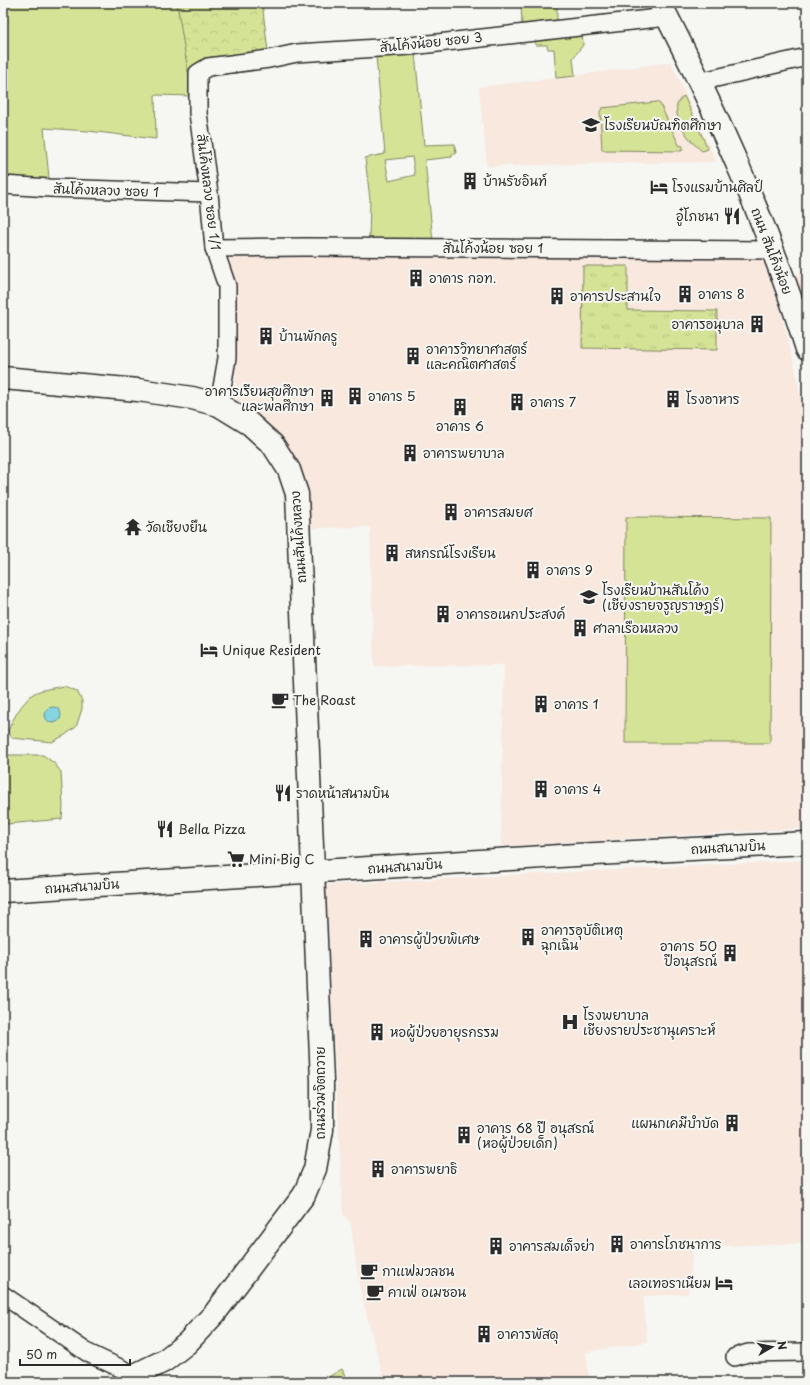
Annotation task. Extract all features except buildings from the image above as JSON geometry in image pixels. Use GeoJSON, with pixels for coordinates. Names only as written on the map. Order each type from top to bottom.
{"type":"FeatureCollection","features":[{"type":"Feature","properties":{"kind":"street","name":"สันโค้งน้อย ซอย 3"},"geometry":{"type":"LineString","coordinates":[[198,73],[208,66],[268,59],[297,53],[411,46],[663,10]]}},
{"type":"Feature","properties":{"kind":"street","name":"ถนน สันโค้งน้อย"},"geometry":{"type":"LineString","coordinates":[[663,10],[699,82],[750,194],[772,250],[807,349]]}},
{"type":"Feature","properties":{"kind":"street"},"geometry":{"type":"LineString","coordinates":[[699,82],[807,57]]}},
{"type":"Feature","properties":{"kind":"street","name":"สันโค้งหลวง ซอย 1/1"},"geometry":{"type":"LineString","coordinates":[[198,73],[198,113],[209,193],[214,248],[227,286],[227,358],[219,405]]}},
{"type":"Feature","properties":{"kind":"street","name":"สันโค้งหลวง ซอย 1"},"geometry":{"type":"LineString","coordinates":[[3,185],[209,193]]}},
{"type":"Feature","properties":{"kind":"street","name":"สันโค้งน้อย ซอย 1"},"geometry":{"type":"LineString","coordinates":[[214,248],[311,247],[772,250]]}},
{"type":"Feature","properties":{"kind":"street","name":"ถนนสันโค้งหลวง"},"geometry":{"type":"LineString","coordinates":[[3,378],[138,390],[192,398],[219,405],[250,424],[273,445],[289,470],[297,494],[314,872]]}},
{"type":"Feature","properties":{"kind":"street","name":"ถนนสนามบิน"},"geometry":{"type":"LineString","coordinates":[[3,891],[576,855],[807,843]]}},
{"type":"Feature","properties":{"kind":"street","name":"ถนนร่วมจิตถวาย"},"geometry":{"type":"LineString","coordinates":[[132,1379],[164,1361],[187,1343],[215,1313],[304,1194],[315,1169],[322,1130],[322,1081],[314,872]]}},
{"type":"Feature","properties":{"kind":"street"},"geometry":{"type":"LineString","coordinates":[[3,1295],[88,1353],[132,1379]]}},
{"type":"Feature","properties":{"kind":"street"},"geometry":{"type":"LineString","coordinates":[[735,1357],[748,1352],[807,1352]]}},
{"type":"Feature","properties":{"kind":"shaded area","name":"โรงเรียนบัณฑิตศึกษา"},"geometry":{"type":"Polygon","coordinates":[[[671,62],[716,162],[487,166],[479,87],[573,76],[671,62]]]}},
{"type":"Feature","properties":{"kind":"shaded area","name":"โรงเรียนบ้านสันโค้ง (เชียงรายจรูญราษฎร์)"},"geometry":{"type":"Polygon","coordinates":[[[230,254],[767,257],[796,372],[807,435],[807,828],[501,846],[504,665],[374,666],[370,527],[307,528],[263,422],[236,400],[230,254]]]}},
{"type":"Feature","properties":{"kind":"shaded area"},"geometry":{"type":"Polygon","coordinates":[[[807,273],[807,311],[795,275],[807,273]]]}},
{"type":"Feature","properties":{"kind":"shaded area","name":"โรงพยาบาล เชียงรายประชานุเคราะห์"},"geometry":{"type":"Polygon","coordinates":[[[807,860],[807,1243],[693,1247],[688,1294],[643,1296],[647,1342],[586,1352],[589,1382],[386,1382],[382,1373],[359,1285],[351,1224],[343,1214],[326,885],[807,860]]]}},
{"type":"Feature","properties":{"kind":"green space"},"geometry":{"type":"Polygon","coordinates":[[[3,3],[177,3],[193,96],[155,95],[156,139],[88,131],[44,128],[50,188],[3,185],[3,3]]]}},
{"type":"Feature","properties":{"kind":"green space"},"geometry":{"type":"Polygon","coordinates":[[[177,3],[262,3],[269,59],[211,66],[188,72],[177,3]]]}},
{"type":"Feature","properties":{"kind":"green space"},"geometry":{"type":"Polygon","coordinates":[[[521,3],[557,3],[557,24],[522,26],[521,3]]]}},
{"type":"Feature","properties":{"kind":"green space"},"geometry":{"type":"Polygon","coordinates":[[[582,30],[583,45],[573,58],[575,76],[556,78],[554,49],[548,49],[547,45],[535,45],[536,37],[582,30]]]}},
{"type":"Feature","properties":{"kind":"green space"},"geometry":{"type":"Polygon","coordinates":[[[415,53],[424,145],[455,144],[456,154],[452,154],[452,157],[425,160],[433,242],[369,242],[370,199],[365,158],[385,154],[376,56],[415,53]],[[412,157],[385,160],[389,181],[415,175],[412,157]]]}},
{"type":"Feature","properties":{"kind":"green space"},"geometry":{"type":"Polygon","coordinates":[[[684,96],[708,149],[702,151],[697,147],[685,133],[681,125],[677,116],[677,108],[678,101],[684,96]]]}},
{"type":"Feature","properties":{"kind":"green space"},"geometry":{"type":"Polygon","coordinates":[[[657,102],[660,104],[679,145],[683,146],[682,151],[602,150],[600,112],[602,108],[657,102]]]}},
{"type":"Feature","properties":{"kind":"green space"},"geometry":{"type":"Polygon","coordinates":[[[583,266],[628,266],[628,310],[717,311],[717,350],[582,348],[583,266]]]}},
{"type":"Feature","properties":{"kind":"green space"},"geometry":{"type":"Polygon","coordinates":[[[626,517],[771,518],[770,743],[625,743],[626,517]]]}},
{"type":"Feature","properties":{"kind":"green space"},"geometry":{"type":"Polygon","coordinates":[[[64,686],[77,691],[82,701],[82,709],[76,727],[52,742],[12,738],[8,731],[10,726],[18,711],[33,694],[64,686]]]}},
{"type":"Feature","properties":{"kind":"green space"},"geometry":{"type":"Polygon","coordinates":[[[3,755],[43,755],[54,763],[61,772],[63,807],[62,819],[7,824],[3,818],[3,755]]]}},
{"type":"Feature","properties":{"kind":"green space"},"geometry":{"type":"Polygon","coordinates":[[[342,1369],[348,1382],[325,1382],[330,1376],[342,1369]]]}},
{"type":"Feature","properties":{"kind":"water"},"geometry":{"type":"Polygon","coordinates":[[[50,707],[56,707],[61,712],[59,721],[56,723],[50,723],[45,718],[45,712],[50,707]]]}},
{"type":"Feature","properties":{"kind":"place","name":"โรงเรียนบัณฑิตศึกษา"},"geometry":{"type":"Point","coordinates":[591,125]}},
{"type":"Feature","properties":{"kind":"place","name":"บ้านรัชอินท์"},"geometry":{"type":"Point","coordinates":[470,181]}},
{"type":"Feature","properties":{"kind":"place","name":"โรงแรมบ้านศิลป์"},"geometry":{"type":"Point","coordinates":[659,187]}},
{"type":"Feature","properties":{"kind":"place","name":"อู๋โภชนา"},"geometry":{"type":"Point","coordinates":[732,216]}},
{"type":"Feature","properties":{"kind":"place","name":"อาคาร กอท."},"geometry":{"type":"Point","coordinates":[416,278]}},
{"type":"Feature","properties":{"kind":"place","name":"อาคาร 8"},"geometry":{"type":"Point","coordinates":[685,294]}},
{"type":"Feature","properties":{"kind":"place","name":"อาคารประสานใจ"},"geometry":{"type":"Point","coordinates":[557,296]}},
{"type":"Feature","properties":{"kind":"place","name":"อาคารอนุบาล"},"geometry":{"type":"Point","coordinates":[757,324]}},
{"type":"Feature","properties":{"kind":"place","name":"บ้านพักครู"},"geometry":{"type":"Point","coordinates":[266,336]}},
{"type":"Feature","properties":{"kind":"place","name":"อาคารวิทยาศาสตร์ และคณิตศาสตร์"},"geometry":{"type":"Point","coordinates":[413,356]}},
{"type":"Feature","properties":{"kind":"place","name":"อาคาร 5"},"geometry":{"type":"Point","coordinates":[355,396]}},
{"type":"Feature","properties":{"kind":"place","name":"อาคารเรียนสุขศึกษา และพลศึกษา"},"geometry":{"type":"Point","coordinates":[327,398]}},
{"type":"Feature","properties":{"kind":"place","name":"โรงอาหาร"},"geometry":{"type":"Point","coordinates":[673,399]}},
{"type":"Feature","properties":{"kind":"place","name":"อาคาร 7"},"geometry":{"type":"Point","coordinates":[517,402]}},
{"type":"Feature","properties":{"kind":"place","name":"อาคาร 6"},"geometry":{"type":"Point","coordinates":[460,407]}},
{"type":"Feature","properties":{"kind":"place","name":"อาคารพยาบาล"},"geometry":{"type":"Point","coordinates":[410,453]}},
{"type":"Feature","properties":{"kind":"place","name":"อาคารสมยศ"},"geometry":{"type":"Point","coordinates":[451,512]}},
{"type":"Feature","properties":{"kind":"place","name":"วัดเชียงยืน"},"geometry":{"type":"Point","coordinates":[133,527]}},
{"type":"Feature","properties":{"kind":"place","name":"สหกรณ์โรงเรียน"},"geometry":{"type":"Point","coordinates":[392,553]}},
{"type":"Feature","properties":{"kind":"place","name":"อาคาร 9"},"geometry":{"type":"Point","coordinates":[533,570]}},
{"type":"Feature","properties":{"kind":"place","name":"โรงเรียนบ้านสันโค้ง (เชียงรายจรูญราษฎร์)"},"geometry":{"type":"Point","coordinates":[589,597]}},
{"type":"Feature","properties":{"kind":"place","name":"อาคารอเนกประสงค์"},"geometry":{"type":"Point","coordinates":[443,614]}},
{"type":"Feature","properties":{"kind":"place","name":"ศาลาเรือนหลวง"},"geometry":{"type":"Point","coordinates":[580,628]}},
{"type":"Feature","properties":{"kind":"place","name":"Unique Resident"},"geometry":{"type":"Point","coordinates":[209,650]}},
{"type":"Feature","properties":{"kind":"place","name":"The Roast"},"geometry":{"type":"Point","coordinates":[280,700]}},
{"type":"Feature","properties":{"kind":"place","name":"อาคาร 1"},"geometry":{"type":"Point","coordinates":[541,704]}},
{"type":"Feature","properties":{"kind":"place","name":"อาคาร 4"},"geometry":{"type":"Point","coordinates":[541,789]}},
{"type":"Feature","properties":{"kind":"place","name":"ราดหน้าสนามบิน"},"geometry":{"type":"Point","coordinates":[283,793]}},
{"type":"Feature","properties":{"kind":"place","name":"Bella Pizza"},"geometry":{"type":"Point","coordinates":[165,829]}},
{"type":"Feature","properties":{"kind":"place","name":"Mini Big C"},"geometry":{"type":"Point","coordinates":[236,859]}},
{"type":"Feature","properties":{"kind":"place","name":"อาคารอุบัติเหตุ ฉุกเฉิน"},"geometry":{"type":"Point","coordinates":[528,937]}},
{"type":"Feature","properties":{"kind":"place","name":"อาคารผู้ป่วยพิเศษ"},"geometry":{"type":"Point","coordinates":[366,939]}},
{"type":"Feature","properties":{"kind":"place","name":"อาคาร 50 ปีอนุสรณ์"},"geometry":{"type":"Point","coordinates":[730,953]}},
{"type":"Feature","properties":{"kind":"place","name":"โรงพยาบาล เชียงรายประชานุเคราะห์"},"geometry":{"type":"Point","coordinates":[570,1022]}},
{"type":"Feature","properties":{"kind":"place","name":"หอผู้ป่วยอายุรกรรม"},"geometry":{"type":"Point","coordinates":[377,1032]}},
{"type":"Feature","properties":{"kind":"place","name":"แผนกเคมีบำบัด"},"geometry":{"type":"Point","coordinates":[732,1123]}},
{"type":"Feature","properties":{"kind":"place","name":"อาคาร 68 ปี อนุสรณ์ (หอผู้ป่วยเด็ก)"},"geometry":{"type":"Point","coordinates":[464,1135]}},
{"type":"Feature","properties":{"kind":"place","name":"อาคารพยาธิ"},"geometry":{"type":"Point","coordinates":[378,1169]}},
{"type":"Feature","properties":{"kind":"place","name":"อาคารโภชนาการ"},"geometry":{"type":"Point","coordinates":[617,1244]}},
{"type":"Feature","properties":{"kind":"place","name":"อาคารสมเด็จย่า"},"geometry":{"type":"Point","coordinates":[496,1246]}},
{"type":"Feature","properties":{"kind":"place","name":"กาแฟมวลชน"},"geometry":{"type":"Point","coordinates":[369,1271]}},
{"type":"Feature","properties":{"kind":"place","name":"เลอเทอราเนียม"},"geometry":{"type":"Point","coordinates":[724,1283]}},
{"type":"Feature","properties":{"kind":"place","name":"คาเฟ่ อเมซอน"},"geometry":{"type":"Point","coordinates":[375,1292]}},
{"type":"Feature","properties":{"kind":"place","name":"อาคารพัสดุ"},"geometry":{"type":"Point","coordinates":[484,1334]}}]}
